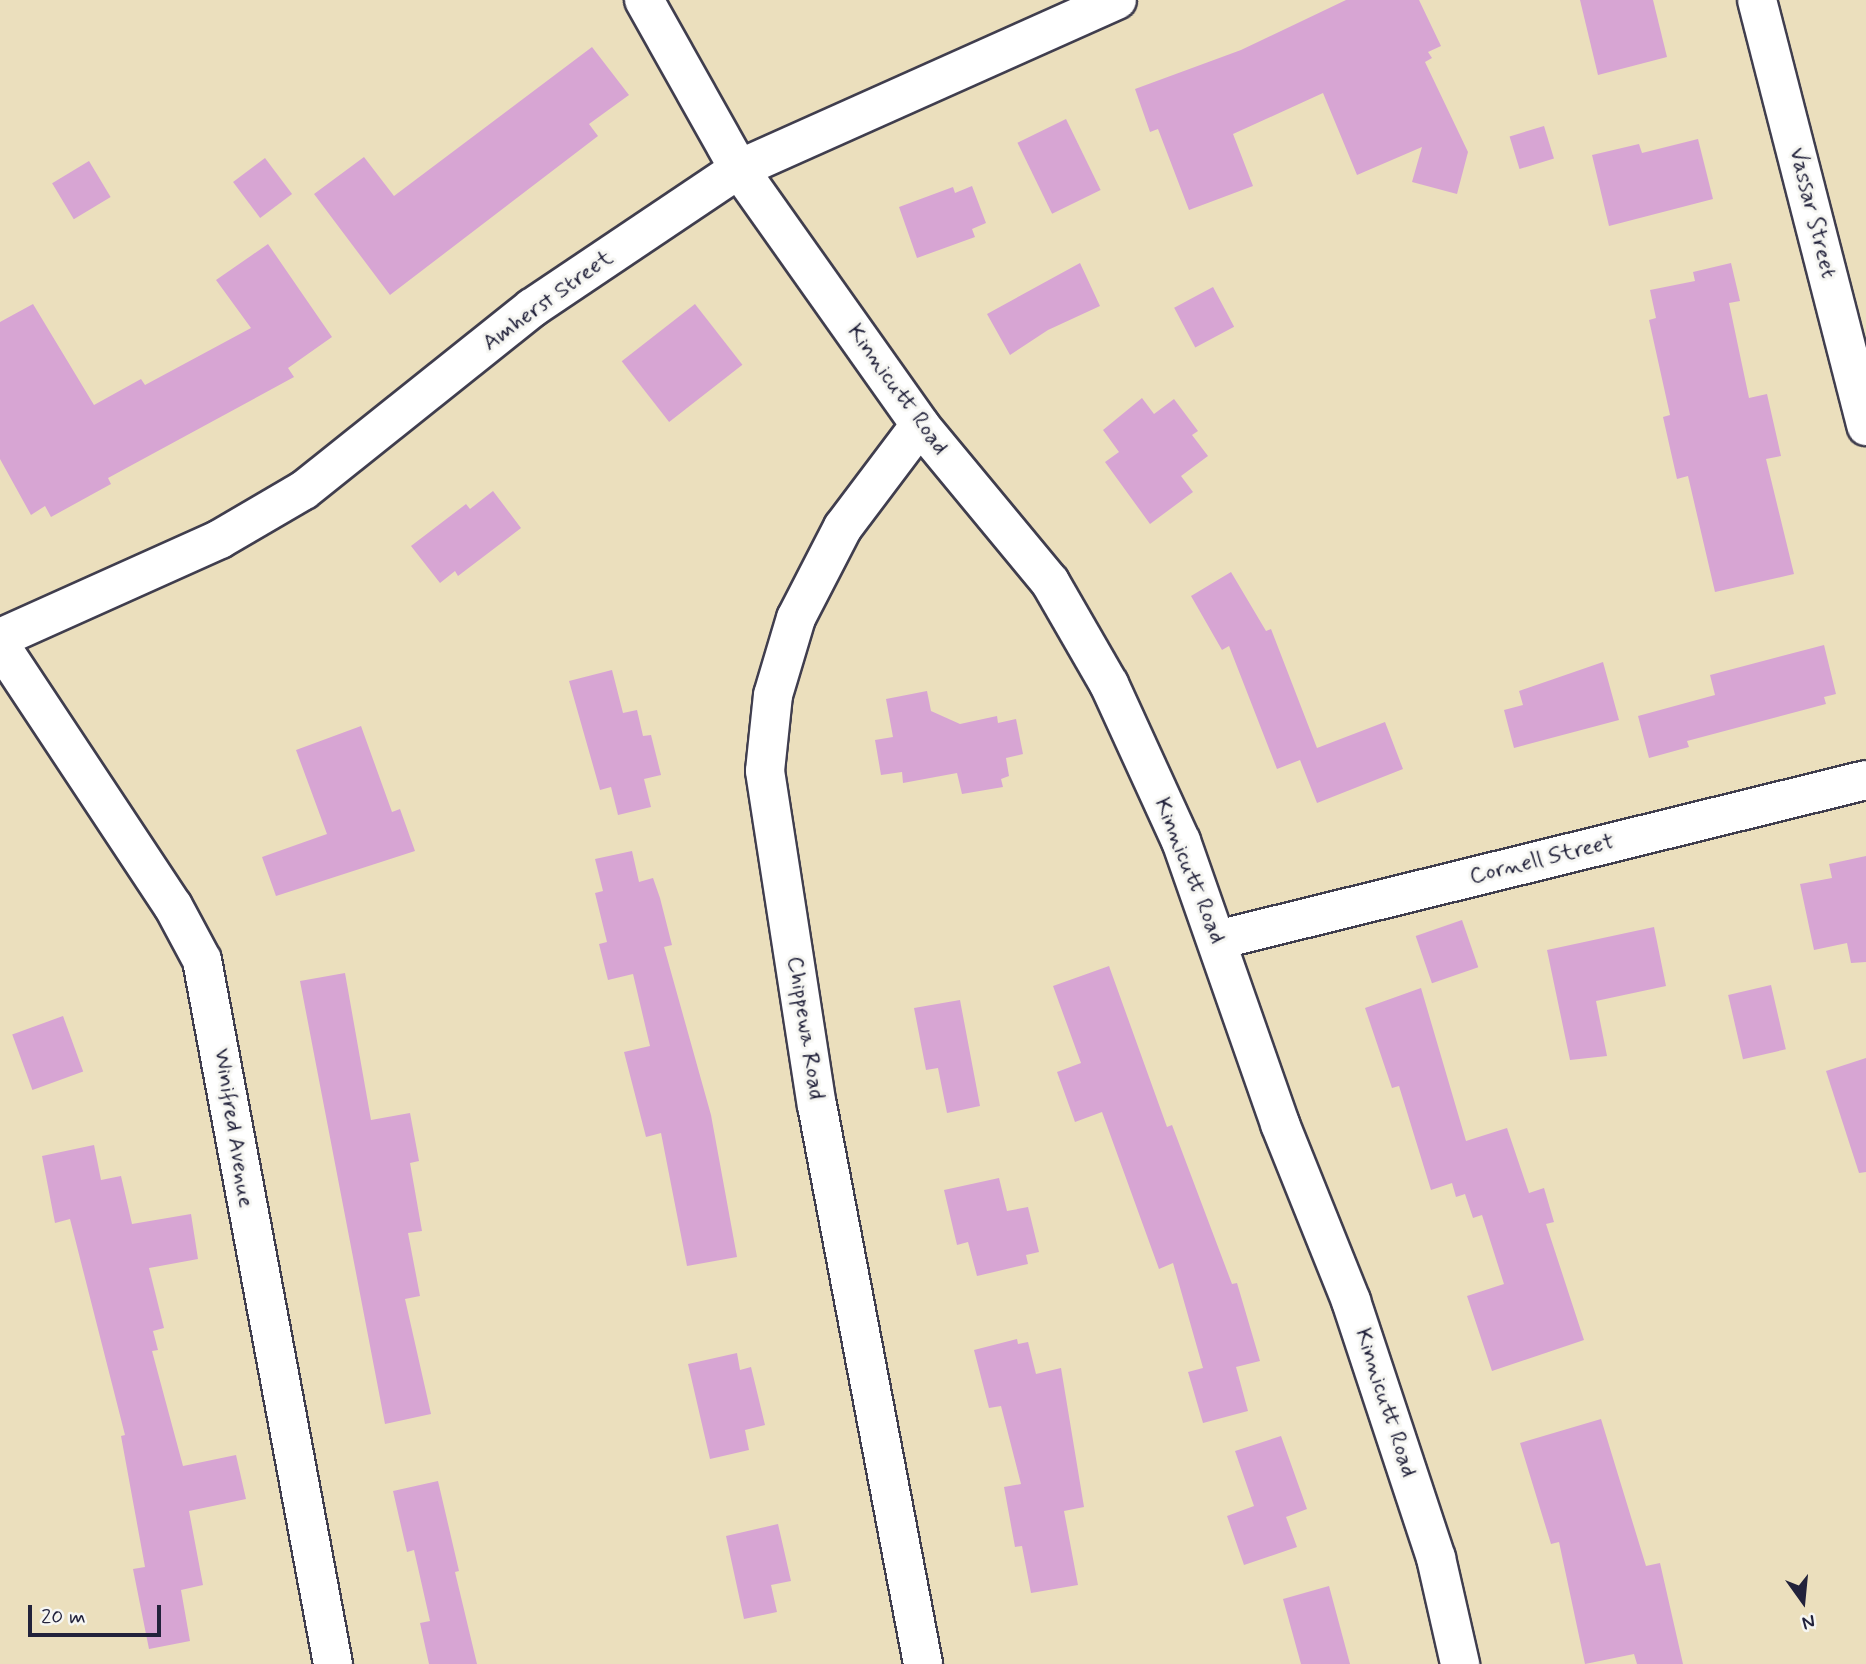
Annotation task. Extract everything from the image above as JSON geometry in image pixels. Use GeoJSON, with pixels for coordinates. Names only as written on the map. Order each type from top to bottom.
{"type":"FeatureCollection","features":[{"type":"Feature","properties":{"kind":"street","name":"Kinnicutt Road"},"geometry":{"type":"LineString","coordinates":[[644,0],[739,169],[920,425],[1050,582],[1102,673],[1181,841],[1392,1423],[1436,1558],[1460,1664]]}},
{"type":"Feature","properties":{"kind":"street","name":"Amherst Street"},"geometry":{"type":"LineString","coordinates":[[0,638],[220,539],[304,490],[533,308],[739,169],[1118,0]]}},
{"type":"Feature","properties":{"kind":"street","name":"Vassar Street"},"geometry":{"type":"LineString","coordinates":[[1757,0],[1866,426]]}},
{"type":"Feature","properties":{"kind":"street","name":"Chippewa Road"},"geometry":{"type":"LineString","coordinates":[[920,425],[843,527],[796,618],[773,695],[765,771],[817,1105],[923,1664]]}},
{"type":"Feature","properties":{"kind":"street","name":"Winifred Avenue"},"geometry":{"type":"LineString","coordinates":[[0,645],[173,906],[202,960],[333,1664]]}},
{"type":"Feature","properties":{"kind":"street","name":"Cornell Street"},"geometry":{"type":"LineString","coordinates":[[1217,940],[1866,780]]}},
{"type":"Feature","properties":{"kind":"building"},"geometry":{"type":"Polygon","coordinates":[[[1346,0],[1419,0],[1441,46],[1428,52],[1432,58],[1425,62],[1468,152],[1457,194],[1412,182],[1422,147],[1357,175],[1323,93],[1233,134],[1253,186],[1189,210],[1158,129],[1150,132],[1135,89],[1241,50],[1346,0]]]}},
{"type":"Feature","properties":{"kind":"building"},"geometry":{"type":"Polygon","coordinates":[[[1580,0],[1653,0],[1667,57],[1598,75],[1580,0]]]}},
{"type":"Feature","properties":{"kind":"building"},"geometry":{"type":"Polygon","coordinates":[[[592,47],[629,95],[589,124],[598,136],[390,295],[314,194],[364,157],[394,196],[592,47]]]}},
{"type":"Feature","properties":{"kind":"building"},"geometry":{"type":"Polygon","coordinates":[[[1066,119],[1101,190],[1052,214],[1017,143],[1066,119]]]}},
{"type":"Feature","properties":{"kind":"building"},"geometry":{"type":"Polygon","coordinates":[[[1544,126],[1554,159],[1520,169],[1510,137],[1544,126]]]}},
{"type":"Feature","properties":{"kind":"building"},"geometry":{"type":"Polygon","coordinates":[[[1698,139],[1713,199],[1609,226],[1592,155],[1639,144],[1642,153],[1698,139]]]}},
{"type":"Feature","properties":{"kind":"building"},"geometry":{"type":"Polygon","coordinates":[[[265,158],[292,194],[260,218],[233,182],[265,158]]]}},
{"type":"Feature","properties":{"kind":"building"},"geometry":{"type":"Polygon","coordinates":[[[89,161],[111,197],[74,219],[52,183],[89,161]]]}},
{"type":"Feature","properties":{"kind":"building"},"geometry":{"type":"Polygon","coordinates":[[[972,186],[986,223],[972,229],[975,237],[917,258],[899,207],[953,187],[955,193],[972,186]]]}},
{"type":"Feature","properties":{"kind":"building"},"geometry":{"type":"Polygon","coordinates":[[[268,244],[332,337],[288,368],[294,377],[108,478],[111,484],[51,517],[45,506],[31,515],[0,459],[0,322],[33,304],[94,405],[141,379],[145,385],[251,328],[216,280],[268,244]]]}},
{"type":"Feature","properties":{"kind":"building"},"geometry":{"type":"Polygon","coordinates":[[[1080,263],[1100,306],[1048,330],[1010,355],[987,314],[1080,263]]]}},
{"type":"Feature","properties":{"kind":"building"},"geometry":{"type":"Polygon","coordinates":[[[1731,263],[1740,301],[1729,303],[1749,398],[1767,394],[1781,456],[1766,459],[1794,574],[1715,592],[1688,476],[1677,479],[1663,417],[1670,415],[1649,320],[1656,318],[1650,290],[1695,281],[1693,272],[1731,263]]]}},
{"type":"Feature","properties":{"kind":"building"},"geometry":{"type":"Polygon","coordinates":[[[1213,287],[1234,327],[1195,347],[1174,308],[1213,287]]]}},
{"type":"Feature","properties":{"kind":"building"},"geometry":{"type":"Polygon","coordinates":[[[695,304],[742,365],[669,422],[622,361],[695,304]]]}},
{"type":"Feature","properties":{"kind":"building"},"geometry":{"type":"Polygon","coordinates":[[[1142,398],[1154,414],[1174,399],[1198,431],[1192,435],[1208,456],[1181,476],[1193,492],[1150,524],[1105,462],[1119,452],[1103,430],[1142,398]]]}},
{"type":"Feature","properties":{"kind":"building"},"geometry":{"type":"Polygon","coordinates":[[[493,491],[521,528],[458,576],[455,571],[440,583],[411,546],[466,504],[470,509],[493,491]]]}},
{"type":"Feature","properties":{"kind":"building"},"geometry":{"type":"Polygon","coordinates":[[[1231,572],[1266,631],[1271,629],[1317,748],[1385,722],[1403,769],[1317,803],[1300,760],[1277,769],[1229,646],[1222,650],[1191,596],[1231,572]]]}},
{"type":"Feature","properties":{"kind":"building"},"geometry":{"type":"Polygon","coordinates":[[[1824,645],[1836,694],[1824,697],[1826,704],[1687,741],[1689,747],[1649,758],[1638,716],[1715,695],[1710,675],[1824,645]]]}},
{"type":"Feature","properties":{"kind":"building"},"geometry":{"type":"Polygon","coordinates":[[[1603,662],[1619,720],[1514,748],[1504,710],[1523,705],[1519,691],[1603,662]]]}},
{"type":"Feature","properties":{"kind":"building"},"geometry":{"type":"Polygon","coordinates":[[[612,670],[623,713],[637,710],[643,736],[651,735],[661,775],[644,779],[651,807],[618,815],[611,787],[600,790],[569,681],[612,670]]]}},
{"type":"Feature","properties":{"kind":"building"},"geometry":{"type":"Polygon","coordinates":[[[927,691],[931,711],[960,724],[997,716],[998,723],[1016,719],[1023,754],[1006,758],[1009,776],[1001,779],[1003,787],[962,794],[957,773],[903,783],[902,772],[881,775],[875,740],[893,737],[886,699],[927,691]]]}},
{"type":"Feature","properties":{"kind":"building"},"geometry":{"type":"Polygon","coordinates":[[[361,726],[392,812],[400,809],[415,851],[276,896],[262,857],[327,834],[296,750],[361,726]]]}},
{"type":"Feature","properties":{"kind":"building"},"geometry":{"type":"Polygon","coordinates":[[[632,851],[639,882],[653,878],[660,898],[672,945],[664,947],[711,1115],[737,1257],[687,1266],[661,1133],[646,1137],[624,1052],[650,1046],[633,974],[608,980],[599,944],[607,942],[595,893],[603,891],[595,859],[632,851]]]}},
{"type":"Feature","properties":{"kind":"building"},"geometry":{"type":"Polygon","coordinates":[[[1866,856],[1866,962],[1851,963],[1847,943],[1814,950],[1800,884],[1832,878],[1829,864],[1866,856]]]}},
{"type":"Feature","properties":{"kind":"building"},"geometry":{"type":"Polygon","coordinates":[[[1462,920],[1478,967],[1432,983],[1416,936],[1462,920]]]}},
{"type":"Feature","properties":{"kind":"building"},"geometry":{"type":"Polygon","coordinates":[[[1654,927],[1666,986],[1596,1001],[1607,1056],[1570,1060],[1547,950],[1654,927]]]}},
{"type":"Feature","properties":{"kind":"building"},"geometry":{"type":"Polygon","coordinates":[[[1109,966],[1167,1127],[1172,1125],[1232,1284],[1237,1283],[1260,1361],[1236,1367],[1248,1411],[1203,1423],[1188,1372],[1203,1368],[1173,1263],[1159,1269],[1102,1112],[1075,1122],[1057,1072],[1081,1063],[1053,986],[1109,966]]]}},
{"type":"Feature","properties":{"kind":"building"},"geometry":{"type":"Polygon","coordinates":[[[345,973],[371,1120],[410,1113],[419,1161],[410,1163],[422,1231],[408,1233],[420,1296],[405,1299],[431,1414],[385,1424],[300,981],[345,973]]]}},
{"type":"Feature","properties":{"kind":"building"},"geometry":{"type":"Polygon","coordinates":[[[1771,985],[1786,1049],[1743,1059],[1728,995],[1771,985]]]}},
{"type":"Feature","properties":{"kind":"building"},"geometry":{"type":"Polygon","coordinates":[[[1421,988],[1466,1141],[1507,1128],[1529,1193],[1544,1188],[1554,1222],[1546,1224],[1584,1340],[1492,1371],[1467,1296],[1504,1284],[1482,1215],[1473,1218],[1465,1194],[1456,1197],[1452,1183],[1431,1190],[1399,1086],[1392,1088],[1365,1008],[1421,988]]]}},
{"type":"Feature","properties":{"kind":"building"},"geometry":{"type":"Polygon","coordinates":[[[960,1000],[980,1106],[947,1113],[938,1068],[926,1070],[914,1008],[960,1000]]]}},
{"type":"Feature","properties":{"kind":"building"},"geometry":{"type":"Polygon","coordinates":[[[63,1016],[83,1071],[32,1090],[12,1034],[63,1016]]]}},
{"type":"Feature","properties":{"kind":"building"},"geometry":{"type":"Polygon","coordinates":[[[1866,1058],[1866,1172],[1859,1173],[1826,1071],[1866,1058]]]}},
{"type":"Feature","properties":{"kind":"building"},"geometry":{"type":"Polygon","coordinates":[[[94,1145],[101,1180],[121,1176],[132,1224],[191,1214],[198,1259],[149,1268],[164,1328],[153,1331],[158,1350],[152,1351],[183,1466],[236,1455],[246,1499],[189,1511],[203,1585],[181,1590],[190,1641],[149,1649],[133,1569],[145,1567],[121,1436],[125,1435],[70,1219],[55,1223],[42,1156],[94,1145]]]}},
{"type":"Feature","properties":{"kind":"building"},"geometry":{"type":"Polygon","coordinates":[[[999,1178],[1007,1211],[1028,1207],[1039,1252],[1026,1255],[1028,1264],[977,1276],[968,1242],[957,1245],[944,1190],[999,1178]]]}},
{"type":"Feature","properties":{"kind":"building"},"geometry":{"type":"Polygon","coordinates":[[[1017,1339],[1018,1344],[1028,1342],[1036,1374],[1061,1368],[1084,1507],[1064,1511],[1078,1585],[1031,1593],[1022,1546],[1015,1547],[1004,1487],[1021,1484],[1001,1406],[989,1408],[974,1350],[1017,1339]]]}},
{"type":"Feature","properties":{"kind":"building"},"geometry":{"type":"Polygon","coordinates":[[[737,1353],[740,1370],[751,1367],[765,1425],[745,1430],[749,1450],[710,1459],[688,1364],[737,1353]]]}},
{"type":"Feature","properties":{"kind":"building"},"geometry":{"type":"Polygon","coordinates":[[[1601,1419],[1646,1566],[1660,1563],[1683,1664],[1637,1664],[1634,1654],[1585,1664],[1559,1542],[1551,1544],[1520,1443],[1601,1419]]]}},
{"type":"Feature","properties":{"kind":"building"},"geometry":{"type":"Polygon","coordinates":[[[1281,1436],[1307,1509],[1286,1517],[1297,1547],[1244,1565],[1227,1516],[1254,1506],[1235,1451],[1281,1436]]]}},
{"type":"Feature","properties":{"kind":"building"},"geometry":{"type":"Polygon","coordinates":[[[438,1481],[459,1571],[455,1572],[477,1664],[429,1664],[420,1623],[430,1621],[414,1550],[407,1552],[393,1491],[438,1481]]]}},
{"type":"Feature","properties":{"kind":"building"},"geometry":{"type":"Polygon","coordinates":[[[778,1524],[791,1581],[771,1585],[777,1612],[744,1619],[726,1536],[778,1524]]]}},
{"type":"Feature","properties":{"kind":"building"},"geometry":{"type":"Polygon","coordinates":[[[1329,1586],[1350,1664],[1301,1664],[1283,1599],[1329,1586]]]}}]}
